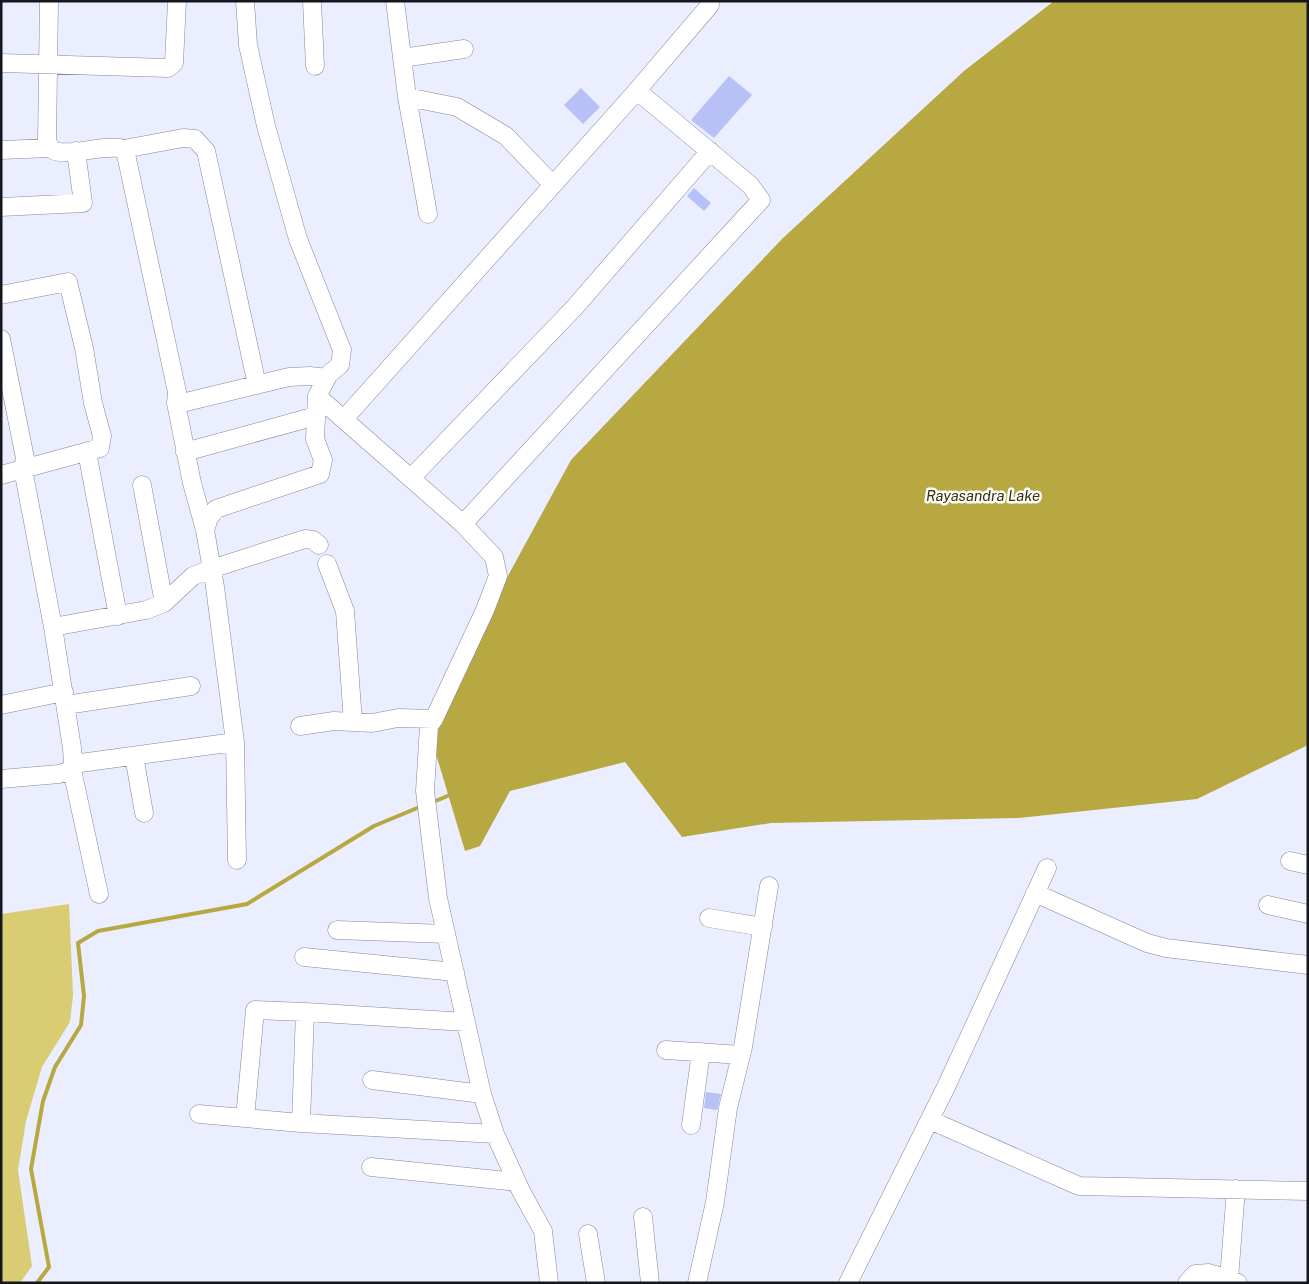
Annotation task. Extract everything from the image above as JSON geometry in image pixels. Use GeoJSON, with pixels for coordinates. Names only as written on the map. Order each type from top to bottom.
{"type":"FeatureCollection","features":[{"type":"Feature","properties":{"kind":"street"},"geometry":{"type":"LineString","coordinates":[[49,1],[47,141],[55,152],[117,147],[124,149],[183,138],[195,138],[206,151],[257,385]]}},
{"type":"Feature","properties":{"kind":"street"},"geometry":{"type":"LineString","coordinates":[[1,64],[168,68],[174,63],[177,1]]}},
{"type":"Feature","properties":{"kind":"street"},"geometry":{"type":"LineString","coordinates":[[204,530],[209,518],[216,510],[320,474],[323,460],[315,439],[317,396],[326,378],[340,365],[342,350],[298,239],[268,136],[248,45],[245,1]]}},
{"type":"Feature","properties":{"kind":"street"},"geometry":{"type":"LineString","coordinates":[[312,1],[315,66]]}},
{"type":"Feature","properties":{"kind":"street"},"geometry":{"type":"LineString","coordinates":[[395,1],[407,97],[428,214]]}},
{"type":"Feature","properties":{"kind":"street"},"geometry":{"type":"LineString","coordinates":[[344,420],[634,94],[710,5]]}},
{"type":"Feature","properties":{"kind":"street"},"geometry":{"type":"LineString","coordinates":[[402,58],[464,49]]}},
{"type":"Feature","properties":{"kind":"street"},"geometry":{"type":"LineString","coordinates":[[463,524],[761,200],[750,185],[710,151],[641,94],[634,94]]}},
{"type":"Feature","properties":{"kind":"street"},"geometry":{"type":"LineString","coordinates":[[407,97],[457,107],[506,136],[553,185]]}},
{"type":"Feature","properties":{"kind":"street"},"geometry":{"type":"LineString","coordinates":[[1,150],[51,148]]}},
{"type":"Feature","properties":{"kind":"street"},"geometry":{"type":"LineString","coordinates":[[124,149],[165,332],[177,392],[176,403],[185,452],[204,530],[211,569],[235,742],[237,860]]}},
{"type":"Feature","properties":{"kind":"street"},"geometry":{"type":"LineString","coordinates":[[1,206],[83,203],[76,151]]}},
{"type":"Feature","properties":{"kind":"street"},"geometry":{"type":"LineString","coordinates":[[411,478],[575,307],[710,151]]}},
{"type":"Feature","properties":{"kind":"street"},"geometry":{"type":"LineString","coordinates":[[1,295],[68,282],[84,348],[93,403],[102,436],[100,448],[1,475]]}},
{"type":"Feature","properties":{"kind":"street"},"geometry":{"type":"LineString","coordinates":[[1,339],[25,458],[23,469],[65,699],[72,767],[99,894]]}},
{"type":"Feature","properties":{"kind":"street"},"geometry":{"type":"LineString","coordinates":[[176,403],[289,377],[310,376],[326,378]]}},
{"type":"Feature","properties":{"kind":"street"},"geometry":{"type":"LineString","coordinates":[[317,396],[463,524],[494,557],[498,576],[485,610],[429,726],[425,791],[438,898],[482,1094],[495,1134],[543,1232],[549,1283]]}},
{"type":"Feature","properties":{"kind":"street"},"geometry":{"type":"LineString","coordinates":[[185,452],[316,416]]}},
{"type":"Feature","properties":{"kind":"street"},"geometry":{"type":"LineString","coordinates":[[87,452],[118,616]]}},
{"type":"Feature","properties":{"kind":"street"},"geometry":{"type":"LineString","coordinates":[[142,485],[164,603]]}},
{"type":"Feature","properties":{"kind":"street"},"geometry":{"type":"LineString","coordinates":[[53,627],[146,610],[164,603],[193,576],[211,569],[305,539],[313,540],[319,545]]}},
{"type":"Feature","properties":{"kind":"street"},"geometry":{"type":"LineString","coordinates":[[327,564],[345,611],[353,722]]}},
{"type":"Feature","properties":{"kind":"street"},"geometry":{"type":"LineString","coordinates":[[1,705],[191,686]]}},
{"type":"Feature","properties":{"kind":"street"},"geometry":{"type":"LineString","coordinates":[[300,726],[334,721],[372,723],[398,718],[434,719]]}},
{"type":"Feature","properties":{"kind":"street"},"geometry":{"type":"LineString","coordinates":[[1,779],[58,774],[72,767],[235,742]]}},
{"type":"Feature","properties":{"kind":"street"},"geometry":{"type":"LineString","coordinates":[[134,756],[144,814]]}},
{"type":"Feature","properties":{"kind":"street"},"geometry":{"type":"LineString","coordinates":[[1290,861],[1308,865]]}},
{"type":"Feature","properties":{"kind":"street"},"geometry":{"type":"LineString","coordinates":[[848,1283],[930,1120],[1047,868]]}},
{"type":"Feature","properties":{"kind":"street"},"geometry":{"type":"LineString","coordinates":[[697,1283],[715,1202],[728,1108],[741,1055],[770,886]]}},
{"type":"Feature","properties":{"kind":"street"},"geometry":{"type":"LineString","coordinates":[[1035,893],[1147,943],[1166,948],[1308,965]]}},
{"type":"Feature","properties":{"kind":"street"},"geometry":{"type":"LineString","coordinates":[[1268,905],[1308,914]]}},
{"type":"Feature","properties":{"kind":"street"},"geometry":{"type":"LineString","coordinates":[[709,918],[763,927]]}},
{"type":"Feature","properties":{"kind":"street"},"geometry":{"type":"LineString","coordinates":[[337,930],[446,934]]}},
{"type":"Feature","properties":{"kind":"street"},"geometry":{"type":"LineString","coordinates":[[304,957],[455,972]]}},
{"type":"Feature","properties":{"kind":"street"},"geometry":{"type":"LineString","coordinates":[[245,1118],[255,1010],[466,1022]]}},
{"type":"Feature","properties":{"kind":"street"},"geometry":{"type":"LineString","coordinates":[[301,1123],[305,1012]]}},
{"type":"Feature","properties":{"kind":"street"},"geometry":{"type":"LineString","coordinates":[[666,1050],[741,1055]]}},
{"type":"Feature","properties":{"kind":"street"},"geometry":{"type":"LineString","coordinates":[[691,1125],[701,1052]]}},
{"type":"Feature","properties":{"kind":"street"},"geometry":{"type":"LineString","coordinates":[[372,1080],[482,1094]]}},
{"type":"Feature","properties":{"kind":"street"},"geometry":{"type":"LineString","coordinates":[[199,1114],[301,1123],[495,1134]]}},
{"type":"Feature","properties":{"kind":"street"},"geometry":{"type":"LineString","coordinates":[[930,1120],[1080,1186],[1308,1191]]}},
{"type":"Feature","properties":{"kind":"street"},"geometry":{"type":"LineString","coordinates":[[371,1167],[517,1182]]}},
{"type":"Feature","properties":{"kind":"street"},"geometry":{"type":"LineString","coordinates":[[1188,1283],[1195,1274],[1208,1273],[1234,1281],[1236,1189]]}},
{"type":"Feature","properties":{"kind":"street"},"geometry":{"type":"LineString","coordinates":[[643,1217],[650,1283]]}},
{"type":"Feature","properties":{"kind":"street"},"geometry":{"type":"LineString","coordinates":[[588,1234],[596,1283]]}},
{"type":"Feature","properties":{"kind":"shaded area"},"geometry":{"type":"Polygon","coordinates":[[[69,904],[73,995],[70,1022],[42,1067],[26,1121],[18,1170],[32,1266],[20,1283],[1,1283],[1,914],[69,904]]]}},
{"type":"Feature","properties":{"kind":"water","name":"Rayasandra Lake"},"geometry":{"type":"Polygon","coordinates":[[[1054,1],[1308,1],[1308,745],[1197,799],[1019,818],[771,823],[682,837],[625,762],[510,791],[480,846],[465,851],[436,754],[441,699],[571,460],[783,238],[964,71],[1054,1]]]}},
{"type":"Feature","properties":{"kind":"building"},"geometry":{"type":"Polygon","coordinates":[[[729,76],[752,95],[714,138],[691,120],[729,76]]]}},
{"type":"Feature","properties":{"kind":"building"},"geometry":{"type":"Polygon","coordinates":[[[581,88],[600,107],[583,124],[564,105],[581,88]]]}},
{"type":"Feature","properties":{"kind":"building"},"geometry":{"type":"Polygon","coordinates":[[[694,188],[711,203],[704,211],[687,196],[694,188]]]}},
{"type":"Feature","properties":{"kind":"building"},"geometry":{"type":"Polygon","coordinates":[[[706,1092],[721,1094],[717,1110],[704,1108],[706,1092]]]}},
{"type":"Feature","properties":{"kind":"waterway"},"geometry":{"type":"LineString","coordinates":[[431,803],[452,794]]}},
{"type":"Feature","properties":{"kind":"waterway"},"geometry":{"type":"LineString","coordinates":[[37,1283],[49,1267],[31,1169],[43,1101],[55,1067],[81,1025],[84,996],[78,943],[98,931],[247,904],[374,826],[422,806]]}}]}
